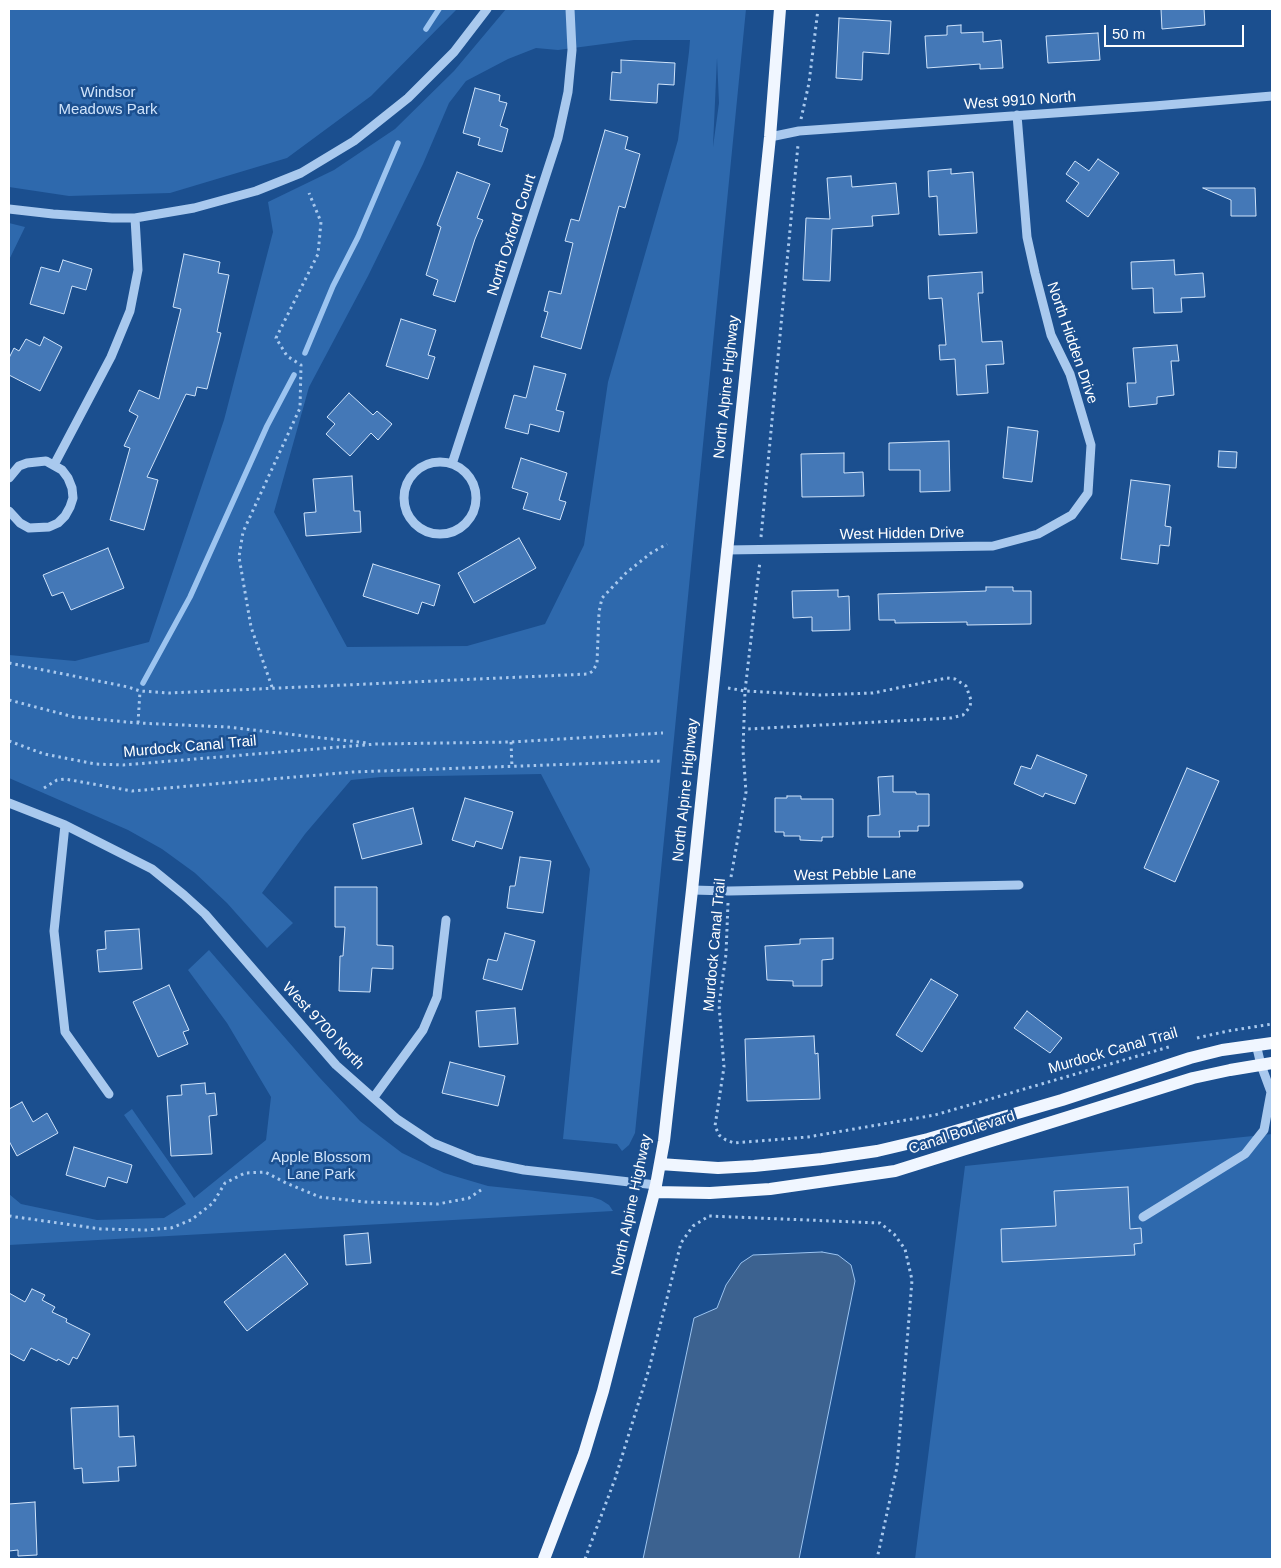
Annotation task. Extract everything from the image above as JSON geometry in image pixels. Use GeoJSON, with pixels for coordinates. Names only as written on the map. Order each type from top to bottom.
{"type":"FeatureCollection","features":[{"type":"Feature","properties":{"kind":"main road","name":"North Alpine Highway"},"geometry":{"type":"LineString","coordinates":[[544,1559],[584,1454],[603,1392],[655,1189],[664,1141],[770,137],[780,9]]}},
{"type":"Feature","properties":{"kind":"main road","name":"Canal Boulevard"},"geometry":{"type":"LineString","coordinates":[[660,1164],[718,1168],[822,1159],[877,1151],[928,1139],[1062,1100],[1190,1058],[1222,1050],[1272,1043]]}},
{"type":"Feature","properties":{"kind":"main road","name":"Canal Boulevard"},"geometry":{"type":"LineString","coordinates":[[655,1189],[710,1193],[770,1189],[895,1171],[1193,1078],[1267,1064]]}},
{"type":"Feature","properties":{"kind":"street"},"geometry":{"type":"LineString","coordinates":[[9,209],[53,214],[135,218],[194,208],[256,191],[301,173],[347,145],[408,98],[454,52],[487,9]]}},
{"type":"Feature","properties":{"kind":"street","name":"North Oxford Court"},"geometry":{"type":"LineString","coordinates":[[452,464],[558,138],[568,92],[572,50],[570,9]]}},
{"type":"Feature","properties":{"kind":"street","name":"West 9910 North"},"geometry":{"type":"LineString","coordinates":[[770,137],[799,131],[1272,96]]}},
{"type":"Feature","properties":{"kind":"street","name":"North Hidden Drive"},"geometry":{"type":"LineString","coordinates":[[1017,115],[1027,237],[1035,273],[1052,335],[1070,374],[1091,446],[1088,493],[1072,515]]}},
{"type":"Feature","properties":{"kind":"street"},"geometry":{"type":"LineString","coordinates":[[54,465],[111,357],[130,311],[138,270],[135,218]]}},
{"type":"Feature","properties":{"kind":"street"},"geometry":{"type":"LineString","coordinates":[[9,478],[19,466],[27,462],[46,461],[62,470],[72,488],[70,507],[65,516],[58,523],[49,527],[29,528],[20,523],[9,511]]}},
{"type":"Feature","properties":{"kind":"street"},"geometry":{"type":"LineString","coordinates":[[432,463],[452,464],[462,469],[470,477],[476,498],[475,509],[470,519],[453,532],[442,534],[422,530],[409,517],[406,509],[405,491],[408,482],[414,473],[422,467],[432,463]]}},
{"type":"Feature","properties":{"kind":"street","name":"West Hidden Drive"},"geometry":{"type":"LineString","coordinates":[[726,550],[993,546],[1038,534],[1072,515]]}},
{"type":"Feature","properties":{"kind":"street","name":"West 9700 North"},"geometry":{"type":"LineString","coordinates":[[9,803],[65,825],[152,869],[205,914],[336,1065],[374,1097],[397,1120],[433,1143],[476,1160],[524,1170],[655,1189]]}},
{"type":"Feature","properties":{"kind":"street"},"geometry":{"type":"LineString","coordinates":[[65,825],[54,931],[65,1032],[108,1094]]}},
{"type":"Feature","properties":{"kind":"street","name":"West Pebble Lane"},"geometry":{"type":"LineString","coordinates":[[692,890],[729,891],[1019,885]]}},
{"type":"Feature","properties":{"kind":"street"},"geometry":{"type":"LineString","coordinates":[[374,1097],[423,1030],[437,997],[446,920]]}},
{"type":"Feature","properties":{"kind":"street"},"geometry":{"type":"LineString","coordinates":[[1144,1217],[1245,1154],[1264,1130],[1271,1092],[1267,1064],[1256,1044]]}},
{"type":"Feature","properties":{"kind":"path","name":"Murdock Canal Trail"},"geometry":{"type":"LineString","coordinates":[[818,9],[809,83],[799,131],[761,524],[746,691],[743,750],[746,792],[729,891],[726,954],[719,1005],[724,1067],[715,1126],[719,1135],[726,1140],[734,1143],[750,1143],[808,1137],[934,1115],[1174,1045]]}},
{"type":"Feature","properties":{"kind":"path"},"geometry":{"type":"LineString","coordinates":[[272,687],[251,627],[239,558],[243,532],[300,408],[301,365],[287,356],[276,338],[318,254],[321,222],[309,193]]}},
{"type":"Feature","properties":{"kind":"path"},"geometry":{"type":"LineString","coordinates":[[9,663],[140,691],[169,693],[588,674],[593,671],[598,663],[599,612],[602,598],[626,573],[650,553],[667,544]]}},
{"type":"Feature","properties":{"kind":"path"},"geometry":{"type":"LineString","coordinates":[[746,691],[820,695],[873,693],[947,678],[955,679],[966,686],[971,700],[967,712],[959,717],[748,729]]}},
{"type":"Feature","properties":{"kind":"path"},"geometry":{"type":"LineString","coordinates":[[138,723],[140,691]]}},
{"type":"Feature","properties":{"kind":"path","name":"Murdock Canal Trail"},"geometry":{"type":"LineString","coordinates":[[9,700],[74,717],[138,723],[227,727],[376,744]]}},
{"type":"Feature","properties":{"kind":"path","name":"Murdock Canal Trail"},"geometry":{"type":"LineString","coordinates":[[9,741],[44,754],[95,764],[124,765],[376,744],[511,742],[663,733]]}},
{"type":"Feature","properties":{"kind":"path"},"geometry":{"type":"LineString","coordinates":[[511,742],[512,768]]}},
{"type":"Feature","properties":{"kind":"path"},"geometry":{"type":"LineString","coordinates":[[44,788],[57,780],[65,779],[132,791],[353,772],[512,768],[661,761]]}},
{"type":"Feature","properties":{"kind":"path","name":"Murdock Canal Trail"},"geometry":{"type":"LineString","coordinates":[[1193,1040],[1228,1031],[1272,1024]]}},
{"type":"Feature","properties":{"kind":"path"},"geometry":{"type":"LineString","coordinates":[[9,1216],[101,1229],[146,1230],[171,1228],[191,1220],[213,1203],[225,1183],[245,1173],[265,1172],[320,1197],[365,1202],[438,1204],[469,1198],[481,1190]]}},
{"type":"Feature","properties":{"kind":"path"},"geometry":{"type":"LineString","coordinates":[[585,1559],[615,1479],[649,1369],[681,1243],[693,1226],[709,1216],[880,1223],[894,1234],[905,1249],[912,1280],[898,1467],[878,1559]]}},
{"type":"Feature","properties":{"kind":"green space","name":"Windsor Meadows Park"},"geometry":{"type":"Polygon","coordinates":[[[9,9],[457,9],[371,96],[287,158],[170,193],[69,196],[9,187],[9,9]]]}},
{"type":"Feature","properties":{"kind":"green space"},"geometry":{"type":"Polygon","coordinates":[[[506,9],[746,9],[635,1133],[629,1145],[622,1151],[617,1144],[563,1139],[590,869],[541,774],[381,777],[351,780],[305,834],[262,893],[293,923],[267,948],[227,903],[195,873],[162,849],[128,830],[9,778],[9,655],[75,661],[149,642],[224,420],[273,232],[268,202],[334,170],[395,129],[454,71],[506,9]],[[634,40],[558,50],[536,48],[508,59],[466,81],[449,103],[423,164],[368,276],[309,387],[274,512],[347,647],[467,646],[545,624],[584,545],[608,382],[678,140],[690,40],[634,40]],[[717,58],[713,146],[713,147],[719,103],[717,58]]]}},
{"type":"Feature","properties":{"kind":"green space"},"geometry":{"type":"Polygon","coordinates":[[[9,223],[25,227],[9,260],[9,223]]]}},
{"type":"Feature","properties":{"kind":"green space","name":"Apple Blossom Lane Park"},"geometry":{"type":"Polygon","coordinates":[[[209,950],[319,1077],[360,1121],[402,1153],[444,1173],[488,1186],[592,1197],[609,1205],[613,1211],[9,1245],[9,1194],[21,1204],[97,1220],[164,1218],[186,1204],[124,1115],[132,1109],[194,1198],[266,1140],[271,1097],[227,1023],[188,970],[209,950]]]}},
{"type":"Feature","properties":{"kind":"green space"},"geometry":{"type":"Polygon","coordinates":[[[1272,1134],[1272,1559],[915,1559],[965,1166],[1272,1134]]]}},
{"type":"Feature","properties":{"kind":"shaded area"},"geometry":{"type":"Polygon","coordinates":[[[822,1252],[838,1255],[851,1265],[855,1281],[799,1559],[643,1559],[694,1318],[717,1308],[726,1285],[741,1263],[753,1255],[822,1252]]]}},
{"type":"Feature","properties":{"kind":"building"},"geometry":{"type":"Polygon","coordinates":[[[1161,9],[1204,9],[1205,25],[1162,29],[1161,9]]]}},
{"type":"Feature","properties":{"kind":"building"},"geometry":{"type":"Polygon","coordinates":[[[839,18],[891,21],[889,54],[863,52],[862,80],[836,78],[839,18]]]}},
{"type":"Feature","properties":{"kind":"building"},"geometry":{"type":"Polygon","coordinates":[[[961,25],[961,33],[983,32],[983,42],[1001,40],[1003,68],[980,69],[980,64],[927,68],[925,36],[947,35],[947,26],[961,25]]]}},
{"type":"Feature","properties":{"kind":"building"},"geometry":{"type":"Polygon","coordinates":[[[1098,33],[1100,60],[1048,63],[1046,36],[1098,33]]]}},
{"type":"Feature","properties":{"kind":"building"},"geometry":{"type":"Polygon","coordinates":[[[621,60],[675,63],[674,85],[658,84],[657,103],[610,100],[612,72],[621,73],[621,60]]]}},
{"type":"Feature","properties":{"kind":"building"},"geometry":{"type":"Polygon","coordinates":[[[475,88],[500,95],[499,101],[507,103],[500,126],[508,129],[502,152],[478,145],[480,138],[463,133],[475,88]]]}},
{"type":"Feature","properties":{"kind":"building"},"geometry":{"type":"Polygon","coordinates":[[[605,130],[628,137],[625,149],[640,154],[625,208],[619,206],[581,349],[541,337],[548,312],[544,311],[549,291],[561,294],[573,243],[565,241],[571,219],[579,221],[605,130]]]}},
{"type":"Feature","properties":{"kind":"building"},"geometry":{"type":"Polygon","coordinates":[[[1098,159],[1119,173],[1088,217],[1066,201],[1079,183],[1066,174],[1075,161],[1089,171],[1098,159]]]}},
{"type":"Feature","properties":{"kind":"building"},"geometry":{"type":"Polygon","coordinates":[[[951,169],[951,174],[973,172],[977,233],[939,235],[937,196],[929,197],[928,171],[951,169]]]}},
{"type":"Feature","properties":{"kind":"building"},"geometry":{"type":"Polygon","coordinates":[[[457,172],[490,184],[477,218],[483,220],[455,302],[433,295],[438,280],[426,275],[441,227],[437,225],[457,172]]]}},
{"type":"Feature","properties":{"kind":"building"},"geometry":{"type":"Polygon","coordinates":[[[851,176],[852,187],[896,183],[899,214],[872,216],[873,226],[832,229],[830,281],[803,280],[806,218],[830,219],[827,178],[851,176]]]}},
{"type":"Feature","properties":{"kind":"building"},"geometry":{"type":"Polygon","coordinates":[[[1203,188],[1255,188],[1256,216],[1231,216],[1231,200],[1203,188]]]}},
{"type":"Feature","properties":{"kind":"building"},"geometry":{"type":"Polygon","coordinates":[[[184,254],[220,262],[218,273],[229,275],[217,332],[221,333],[207,389],[197,387],[195,396],[186,394],[147,477],[158,480],[144,530],[110,520],[130,448],[124,446],[138,416],[129,411],[139,390],[159,399],[181,309],[173,307],[184,254]]]}},
{"type":"Feature","properties":{"kind":"building"},"geometry":{"type":"Polygon","coordinates":[[[63,260],[92,269],[86,290],[72,286],[64,314],[30,304],[41,267],[59,272],[63,260]]]}},
{"type":"Feature","properties":{"kind":"building"},"geometry":{"type":"Polygon","coordinates":[[[1174,260],[1175,275],[1203,273],[1205,297],[1181,298],[1182,312],[1154,313],[1153,288],[1132,289],[1131,262],[1174,260]]]}},
{"type":"Feature","properties":{"kind":"building"},"geometry":{"type":"Polygon","coordinates":[[[982,272],[983,293],[978,293],[982,342],[1002,341],[1004,364],[986,365],[988,393],[957,395],[955,359],[940,360],[939,345],[946,345],[942,298],[929,299],[928,276],[982,272]]]}},
{"type":"Feature","properties":{"kind":"building"},"geometry":{"type":"Polygon","coordinates":[[[401,319],[436,330],[428,355],[435,357],[428,379],[386,366],[401,319]]]}},
{"type":"Feature","properties":{"kind":"building"},"geometry":{"type":"Polygon","coordinates":[[[44,337],[62,347],[40,391],[9,375],[9,358],[14,348],[19,351],[26,339],[40,346],[44,337]]]}},
{"type":"Feature","properties":{"kind":"building"},"geometry":{"type":"Polygon","coordinates":[[[1177,345],[1179,361],[1171,361],[1174,395],[1157,397],[1157,404],[1129,407],[1127,383],[1136,383],[1133,348],[1177,345]]]}},
{"type":"Feature","properties":{"kind":"building"},"geometry":{"type":"Polygon","coordinates":[[[534,366],[566,374],[556,410],[564,412],[559,432],[530,424],[528,434],[505,428],[514,395],[526,398],[534,366]]]}},
{"type":"Feature","properties":{"kind":"building"},"geometry":{"type":"Polygon","coordinates":[[[349,393],[373,415],[377,411],[392,424],[378,440],[371,433],[350,456],[326,434],[335,424],[327,417],[349,393]]]}},
{"type":"Feature","properties":{"kind":"building"},"geometry":{"type":"Polygon","coordinates":[[[1008,427],[1038,431],[1032,482],[1003,478],[1008,427]]]}},
{"type":"Feature","properties":{"kind":"building"},"geometry":{"type":"Polygon","coordinates":[[[949,441],[950,491],[920,492],[920,470],[889,470],[889,443],[949,441]]]}},
{"type":"Feature","properties":{"kind":"building"},"geometry":{"type":"Polygon","coordinates":[[[1219,451],[1237,452],[1236,468],[1218,467],[1219,451]]]}},
{"type":"Feature","properties":{"kind":"building"},"geometry":{"type":"Polygon","coordinates":[[[844,453],[844,473],[863,472],[864,496],[802,497],[801,454],[844,453]]]}},
{"type":"Feature","properties":{"kind":"building"},"geometry":{"type":"Polygon","coordinates":[[[521,458],[567,473],[559,500],[566,502],[560,520],[523,509],[528,493],[512,488],[521,458]]]}},
{"type":"Feature","properties":{"kind":"building"},"geometry":{"type":"Polygon","coordinates":[[[352,476],[354,511],[360,511],[361,532],[306,536],[304,513],[316,512],[313,479],[352,476]]]}},
{"type":"Feature","properties":{"kind":"building"},"geometry":{"type":"Polygon","coordinates":[[[1131,480],[1170,485],[1165,526],[1171,527],[1169,546],[1160,545],[1158,564],[1121,559],[1131,480]]]}},
{"type":"Feature","properties":{"kind":"building"},"geometry":{"type":"Polygon","coordinates":[[[519,538],[536,568],[474,603],[458,573],[519,538]]]}},
{"type":"Feature","properties":{"kind":"building"},"geometry":{"type":"Polygon","coordinates":[[[108,548],[124,588],[71,610],[63,592],[52,596],[43,575],[108,548]]]}},
{"type":"Feature","properties":{"kind":"building"},"geometry":{"type":"Polygon","coordinates":[[[373,564],[440,585],[434,606],[422,602],[418,614],[363,596],[373,564]]]}},
{"type":"Feature","properties":{"kind":"building"},"geometry":{"type":"Polygon","coordinates":[[[986,587],[1013,587],[1013,591],[1031,591],[1031,624],[967,625],[967,622],[895,623],[895,620],[879,620],[878,594],[986,591],[986,587]]]}},
{"type":"Feature","properties":{"kind":"building"},"geometry":{"type":"Polygon","coordinates":[[[838,590],[838,597],[849,596],[850,630],[812,631],[812,617],[793,618],[792,591],[838,590]]]}},
{"type":"Feature","properties":{"kind":"building"},"geometry":{"type":"Polygon","coordinates":[[[1037,755],[1087,775],[1075,804],[1045,793],[1043,797],[1014,784],[1021,766],[1031,769],[1037,755]]]}},
{"type":"Feature","properties":{"kind":"building"},"geometry":{"type":"Polygon","coordinates":[[[1187,768],[1219,781],[1175,882],[1144,868],[1187,768]]]}},
{"type":"Feature","properties":{"kind":"building"},"geometry":{"type":"Polygon","coordinates":[[[893,776],[893,792],[929,794],[929,826],[918,826],[918,831],[899,831],[900,837],[868,837],[868,816],[880,815],[878,777],[893,776]]]}},
{"type":"Feature","properties":{"kind":"building"},"geometry":{"type":"Polygon","coordinates":[[[787,796],[801,796],[801,799],[833,799],[833,837],[822,837],[822,841],[800,840],[800,836],[784,836],[784,832],[775,832],[775,798],[787,798],[787,796]]]}},
{"type":"Feature","properties":{"kind":"building"},"geometry":{"type":"Polygon","coordinates":[[[465,798],[513,812],[502,849],[476,841],[474,847],[452,840],[465,798]]]}},
{"type":"Feature","properties":{"kind":"building"},"geometry":{"type":"Polygon","coordinates":[[[413,808],[422,844],[362,859],[353,824],[413,808]]]}},
{"type":"Feature","properties":{"kind":"building"},"geometry":{"type":"Polygon","coordinates":[[[520,857],[551,861],[543,913],[507,908],[510,886],[515,886],[520,857]]]}},
{"type":"Feature","properties":{"kind":"building"},"geometry":{"type":"Polygon","coordinates":[[[335,887],[377,887],[377,945],[393,946],[393,969],[372,968],[370,992],[339,991],[340,956],[343,956],[345,927],[335,927],[335,887]]]}},
{"type":"Feature","properties":{"kind":"building"},"geometry":{"type":"Polygon","coordinates":[[[139,929],[142,969],[99,972],[97,950],[106,949],[105,931],[139,929]]]}},
{"type":"Feature","properties":{"kind":"building"},"geometry":{"type":"Polygon","coordinates":[[[505,933],[535,941],[522,990],[483,979],[488,959],[497,961],[505,933]]]}},
{"type":"Feature","properties":{"kind":"building"},"geometry":{"type":"Polygon","coordinates":[[[833,938],[833,959],[822,960],[822,986],[793,986],[793,981],[767,980],[765,946],[800,944],[800,939],[833,938]]]}},
{"type":"Feature","properties":{"kind":"building"},"geometry":{"type":"Polygon","coordinates":[[[931,979],[958,995],[922,1052],[896,1035],[931,979]]]}},
{"type":"Feature","properties":{"kind":"building"},"geometry":{"type":"Polygon","coordinates":[[[169,985],[189,1030],[183,1032],[188,1044],[158,1057],[133,1002],[169,985]]]}},
{"type":"Feature","properties":{"kind":"building"},"geometry":{"type":"Polygon","coordinates":[[[515,1008],[518,1044],[479,1047],[476,1011],[515,1008]]]}},
{"type":"Feature","properties":{"kind":"building"},"geometry":{"type":"Polygon","coordinates":[[[1027,1011],[1062,1038],[1050,1053],[1014,1028],[1027,1011]]]}},
{"type":"Feature","properties":{"kind":"building"},"geometry":{"type":"Polygon","coordinates":[[[814,1036],[815,1054],[818,1053],[820,1099],[747,1101],[745,1039],[814,1036]]]}},
{"type":"Feature","properties":{"kind":"building"},"geometry":{"type":"Polygon","coordinates":[[[450,1062],[505,1076],[498,1106],[442,1093],[450,1062]]]}},
{"type":"Feature","properties":{"kind":"building"},"geometry":{"type":"Polygon","coordinates":[[[205,1083],[206,1094],[215,1093],[217,1115],[209,1116],[212,1154],[171,1156],[167,1096],[182,1095],[181,1085],[205,1083]]]}},
{"type":"Feature","properties":{"kind":"building"},"geometry":{"type":"Polygon","coordinates":[[[22,1102],[33,1122],[47,1113],[58,1133],[17,1156],[9,1141],[9,1109],[22,1102]]]}},
{"type":"Feature","properties":{"kind":"building"},"geometry":{"type":"Polygon","coordinates":[[[74,1147],[132,1165],[127,1183],[108,1177],[105,1187],[66,1175],[74,1147]]]}},
{"type":"Feature","properties":{"kind":"building"},"geometry":{"type":"Polygon","coordinates":[[[1128,1187],[1130,1229],[1141,1228],[1142,1243],[1134,1244],[1135,1255],[1002,1262],[1001,1229],[1056,1226],[1054,1191],[1128,1187]]]}},
{"type":"Feature","properties":{"kind":"building"},"geometry":{"type":"Polygon","coordinates":[[[368,1233],[371,1263],[346,1265],[344,1235],[368,1233]]]}},
{"type":"Feature","properties":{"kind":"building"},"geometry":{"type":"Polygon","coordinates":[[[285,1254],[308,1284],[247,1331],[224,1302],[285,1254]]]}},
{"type":"Feature","properties":{"kind":"building"},"geometry":{"type":"Polygon","coordinates":[[[32,1289],[45,1295],[42,1300],[55,1307],[52,1312],[67,1319],[66,1322],[90,1334],[77,1359],[73,1357],[69,1365],[31,1348],[24,1361],[9,1353],[9,1293],[25,1302],[32,1289]]]}},
{"type":"Feature","properties":{"kind":"building"},"geometry":{"type":"Polygon","coordinates":[[[118,1406],[119,1437],[134,1436],[136,1466],[118,1467],[119,1481],[83,1483],[82,1468],[74,1469],[71,1408],[118,1406]]]}},
{"type":"Feature","properties":{"kind":"building"},"geometry":{"type":"Polygon","coordinates":[[[35,1502],[37,1555],[18,1556],[18,1550],[9,1551],[9,1504],[35,1502]]]}},
{"type":"Feature","properties":{"kind":"waterway"},"geometry":{"type":"LineString","coordinates":[[426,29],[439,9]]}},
{"type":"Feature","properties":{"kind":"waterway"},"geometry":{"type":"LineString","coordinates":[[305,353],[333,286],[358,237],[398,143]]}},
{"type":"Feature","properties":{"kind":"waterway"},"geometry":{"type":"LineString","coordinates":[[143,683],[190,597],[267,426],[294,375]]}}]}
